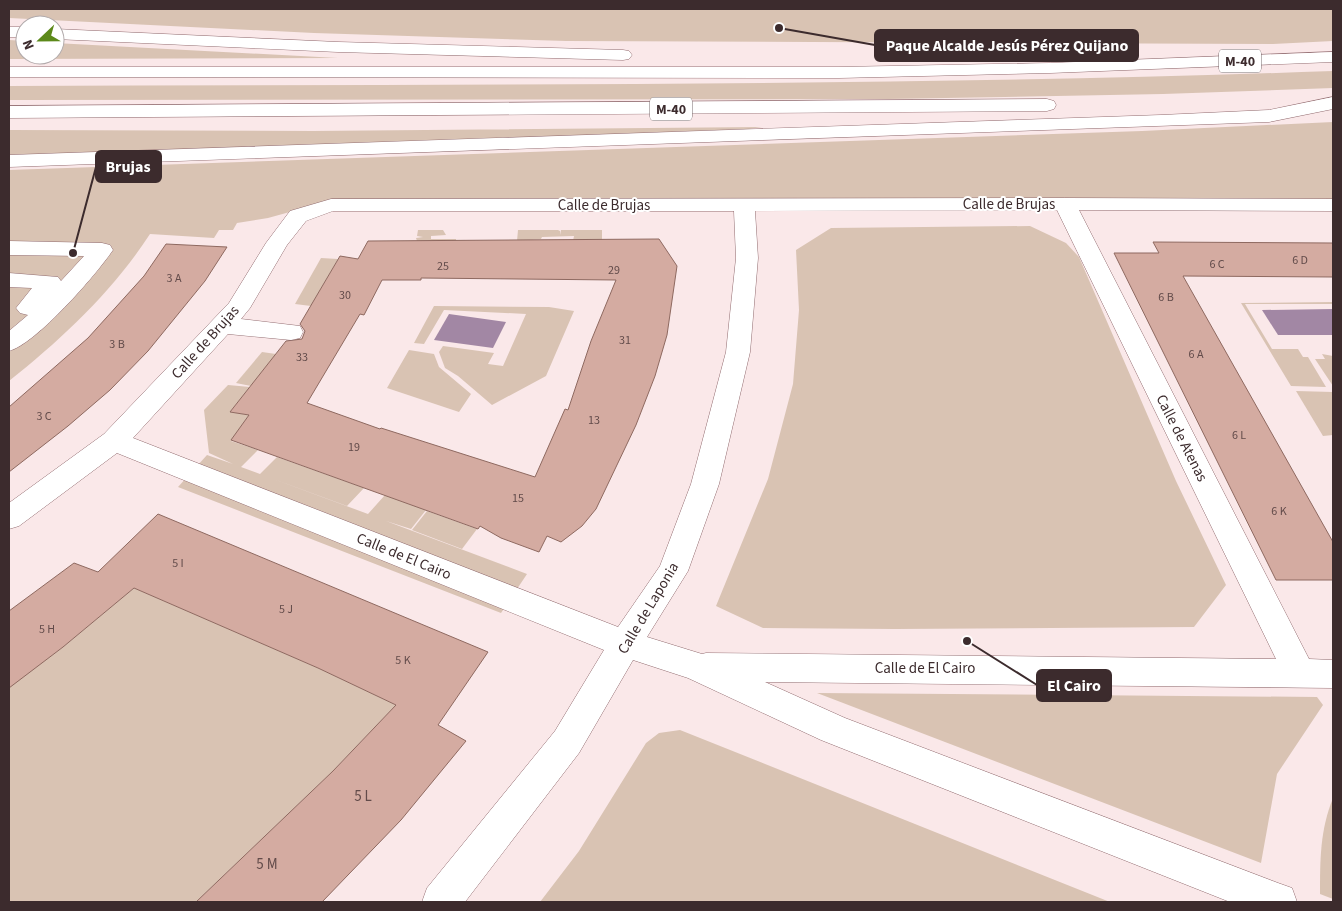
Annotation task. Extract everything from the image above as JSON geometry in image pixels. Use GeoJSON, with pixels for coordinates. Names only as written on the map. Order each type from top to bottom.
{"type":"FeatureCollection","features":[{"type":"Feature","properties":{"kind":"main road"},"geometry":{"type":"LineString","coordinates":[[65,34],[338,48],[635,56]]}},
{"type":"Feature","properties":{"kind":"main road"},"geometry":{"type":"LineString","coordinates":[[665,57],[994,69]]}},
{"type":"Feature","properties":{"kind":"main road","name":"M-40"},"geometry":{"type":"LineString","coordinates":[[9,72],[174,70],[768,73],[1147,66],[1333,57]]}},
{"type":"Feature","properties":{"kind":"main road"},"geometry":{"type":"LineString","coordinates":[[1194,102],[1333,98]]}},
{"type":"Feature","properties":{"kind":"main road"},"geometry":{"type":"LineString","coordinates":[[9,162],[1161,121],[1269,116],[1333,103]]}},
{"type":"Feature","properties":{"kind":"main road","name":"M-40"},"geometry":{"type":"LineString","coordinates":[[9,112],[1064,105]]}},
{"type":"Feature","properties":{"kind":"main road","name":"Calle de Atenas"},"geometry":{"type":"LineString","coordinates":[[1065,204],[1299,672]]}},
{"type":"Feature","properties":{"kind":"main road","name":"Calle de Brujas"},"geometry":{"type":"LineString","coordinates":[[9,518],[114,441],[221,324],[238,308],[277,243],[298,216],[331,205],[1333,205]]}},
{"type":"Feature","properties":{"kind":"main road","name":"Calle de Laponia"},"geometry":{"type":"LineString","coordinates":[[441,902],[567,742],[625,644],[673,571],[705,484],[738,352],[747,258],[744,205]]}},
{"type":"Feature","properties":{"kind":"main road"},"geometry":{"type":"LineString","coordinates":[[9,248],[102,250],[46,313],[9,343]]}},
{"type":"Feature","properties":{"kind":"main road"},"geometry":{"type":"LineString","coordinates":[[9,280],[50,282],[22,315],[9,326]]}},
{"type":"Feature","properties":{"kind":"main road"},"geometry":{"type":"LineString","coordinates":[[221,324],[291,332]]}},
{"type":"Feature","properties":{"kind":"main road","name":"Calle de El Cairo"},"geometry":{"type":"LineString","coordinates":[[114,441],[625,644],[697,667],[832,728],[1278,902]]}},
{"type":"Feature","properties":{"kind":"main road","name":"Calle de El Cairo"},"geometry":{"type":"LineString","coordinates":[[697,667],[1299,672],[1333,674]]}},
{"type":"Feature","properties":{"kind":"main road"},"geometry":{"type":"LineString","coordinates":[[1299,672],[1333,683]]}},
{"type":"Feature","properties":{"kind":"shaded area"},"geometry":{"type":"Polygon","coordinates":[[[9,9],[1333,9],[1333,41],[1273,44],[566,41],[314,33],[65,21],[65,15],[15,15],[15,18],[9,18],[9,9]]]}},
{"type":"Feature","properties":{"kind":"shaded area"},"geometry":{"type":"Polygon","coordinates":[[[9,40],[15,40],[15,59],[9,59],[9,40]]]}},
{"type":"Feature","properties":{"kind":"shaded area"},"geometry":{"type":"Polygon","coordinates":[[[65,44],[338,58],[65,59],[65,44]]]}},
{"type":"Feature","properties":{"kind":"shaded area"},"geometry":{"type":"Polygon","coordinates":[[[1333,71],[1333,88],[1163,94],[888,99],[9,100],[9,86],[837,82],[1002,80],[1333,71]]]}},
{"type":"Feature","properties":{"kind":"shaded area"},"geometry":{"type":"Polygon","coordinates":[[[1333,122],[1333,200],[326,202],[268,218],[237,223],[233,230],[219,230],[214,238],[150,234],[120,275],[86,313],[9,381],[9,170],[1142,131],[1333,122]]]}},
{"type":"Feature","properties":{"kind":"shaded area"},"geometry":{"type":"Polygon","coordinates":[[[762,127],[9,157],[9,130],[313,131],[762,127]]]}},
{"type":"Feature","properties":{"kind":"shaded area"},"geometry":{"type":"Polygon","coordinates":[[[1030,226],[1066,243],[1079,257],[1176,481],[1226,585],[1194,627],[763,628],[716,606],[768,479],[793,384],[799,310],[796,250],[831,228],[1030,226]]]}},
{"type":"Feature","properties":{"kind":"shaded area"},"geometry":{"type":"Polygon","coordinates":[[[418,230],[443,230],[446,235],[431,236],[431,239],[456,239],[456,241],[417,241],[416,238],[423,237],[417,236],[418,230]]]}},
{"type":"Feature","properties":{"kind":"shaded area"},"geometry":{"type":"Polygon","coordinates":[[[518,230],[558,230],[560,235],[561,230],[602,230],[602,241],[573,241],[574,236],[542,237],[541,239],[517,241],[518,230]]]}},
{"type":"Feature","properties":{"kind":"shaded area"},"geometry":{"type":"Polygon","coordinates":[[[321,258],[338,259],[311,306],[295,304],[321,258]]]}},
{"type":"Feature","properties":{"kind":"shaded area"},"geometry":{"type":"Polygon","coordinates":[[[1333,302],[1333,304],[1245,304],[1272,349],[1298,349],[1303,357],[1308,357],[1326,387],[1291,386],[1241,303],[1333,302]]]}},
{"type":"Feature","properties":{"kind":"shaded area"},"geometry":{"type":"Polygon","coordinates":[[[434,306],[549,307],[574,311],[546,376],[492,405],[458,376],[445,368],[439,352],[443,346],[494,353],[488,364],[503,366],[526,314],[444,310],[424,344],[414,343],[434,306]]]}},
{"type":"Feature","properties":{"kind":"shaded area"},"geometry":{"type":"Polygon","coordinates":[[[1333,309],[1333,335],[1278,335],[1262,310],[1333,309]]]}},
{"type":"Feature","properties":{"kind":"shaded area"},"geometry":{"type":"Polygon","coordinates":[[[449,314],[506,322],[493,348],[434,340],[449,314]]]}},
{"type":"Feature","properties":{"kind":"shaded area"},"geometry":{"type":"Polygon","coordinates":[[[409,350],[434,354],[439,367],[471,394],[459,412],[387,388],[409,350]]]}},
{"type":"Feature","properties":{"kind":"shaded area"},"geometry":{"type":"Polygon","coordinates":[[[262,352],[276,354],[251,386],[236,383],[262,352]]]}},
{"type":"Feature","properties":{"kind":"shaded area"},"geometry":{"type":"Polygon","coordinates":[[[1322,354],[1333,356],[1333,386],[1315,359],[1325,359],[1322,354]]]}},
{"type":"Feature","properties":{"kind":"shaded area"},"geometry":{"type":"Polygon","coordinates":[[[228,385],[250,387],[230,412],[249,415],[231,441],[258,450],[241,467],[260,474],[277,457],[364,488],[347,506],[268,477],[368,514],[385,495],[426,510],[411,529],[386,521],[527,574],[501,613],[178,487],[207,455],[233,464],[209,453],[204,410],[228,385]]]}},
{"type":"Feature","properties":{"kind":"shaded area"},"geometry":{"type":"Polygon","coordinates":[[[1296,391],[1333,392],[1333,435],[1323,436],[1296,391]]]}},
{"type":"Feature","properties":{"kind":"shaded area"},"geometry":{"type":"Polygon","coordinates":[[[427,511],[477,529],[462,549],[412,530],[427,511]]]}},
{"type":"Feature","properties":{"kind":"shaded area"},"geometry":{"type":"Polygon","coordinates":[[[134,588],[318,668],[396,705],[331,773],[196,902],[9,902],[9,687],[63,647],[134,588]]]}},
{"type":"Feature","properties":{"kind":"shaded area"},"geometry":{"type":"Polygon","coordinates":[[[817,693],[1317,697],[1323,705],[1277,774],[1261,863],[817,693]]]}},
{"type":"Feature","properties":{"kind":"shaded area"},"geometry":{"type":"Polygon","coordinates":[[[680,730],[1110,902],[540,902],[579,851],[646,743],[659,733],[680,730]]]}},
{"type":"Feature","properties":{"kind":"shaded area"},"geometry":{"type":"Polygon","coordinates":[[[1333,798],[1333,899],[1320,894],[1323,833],[1333,798]]]}},
{"type":"Feature","properties":{"kind":"building"},"geometry":{"type":"Polygon","coordinates":[[[659,239],[677,266],[667,335],[655,376],[636,425],[596,509],[582,526],[561,542],[547,536],[539,552],[501,538],[480,526],[478,529],[231,440],[249,415],[230,412],[286,341],[302,339],[305,331],[300,324],[340,256],[358,259],[368,241],[659,239]],[[421,278],[421,280],[382,280],[364,315],[360,314],[307,403],[380,429],[535,477],[565,409],[568,410],[591,341],[616,280],[421,278]]]}},
{"type":"Feature","properties":{"kind":"building"},"geometry":{"type":"Polygon","coordinates":[[[1153,242],[1333,243],[1333,277],[1183,276],[1333,542],[1333,580],[1276,580],[1114,253],[1159,253],[1153,242]]]}},
{"type":"Feature","properties":{"kind":"building"},"geometry":{"type":"Polygon","coordinates":[[[166,244],[227,247],[205,281],[148,351],[110,390],[9,472],[9,407],[88,338],[144,276],[166,244]]]}},
{"type":"Feature","properties":{"kind":"building"},"geometry":{"type":"Polygon","coordinates":[[[158,514],[488,652],[438,725],[466,741],[401,820],[322,902],[196,902],[333,771],[396,705],[318,668],[134,588],[63,647],[9,688],[9,611],[74,563],[98,572],[158,514]]]}},
{"type":"Feature","properties":{"kind":"place","name":"Paque Alcalde Jesús Pérez Quijano"},"geometry":{"type":"Point","coordinates":[779,28]}},
{"type":"Feature","properties":{"kind":"place","name":"Brujas"},"geometry":{"type":"Point","coordinates":[73,253]}},
{"type":"Feature","properties":{"kind":"place","name":"El Cairo"},"geometry":{"type":"Point","coordinates":[967,641]}}]}
